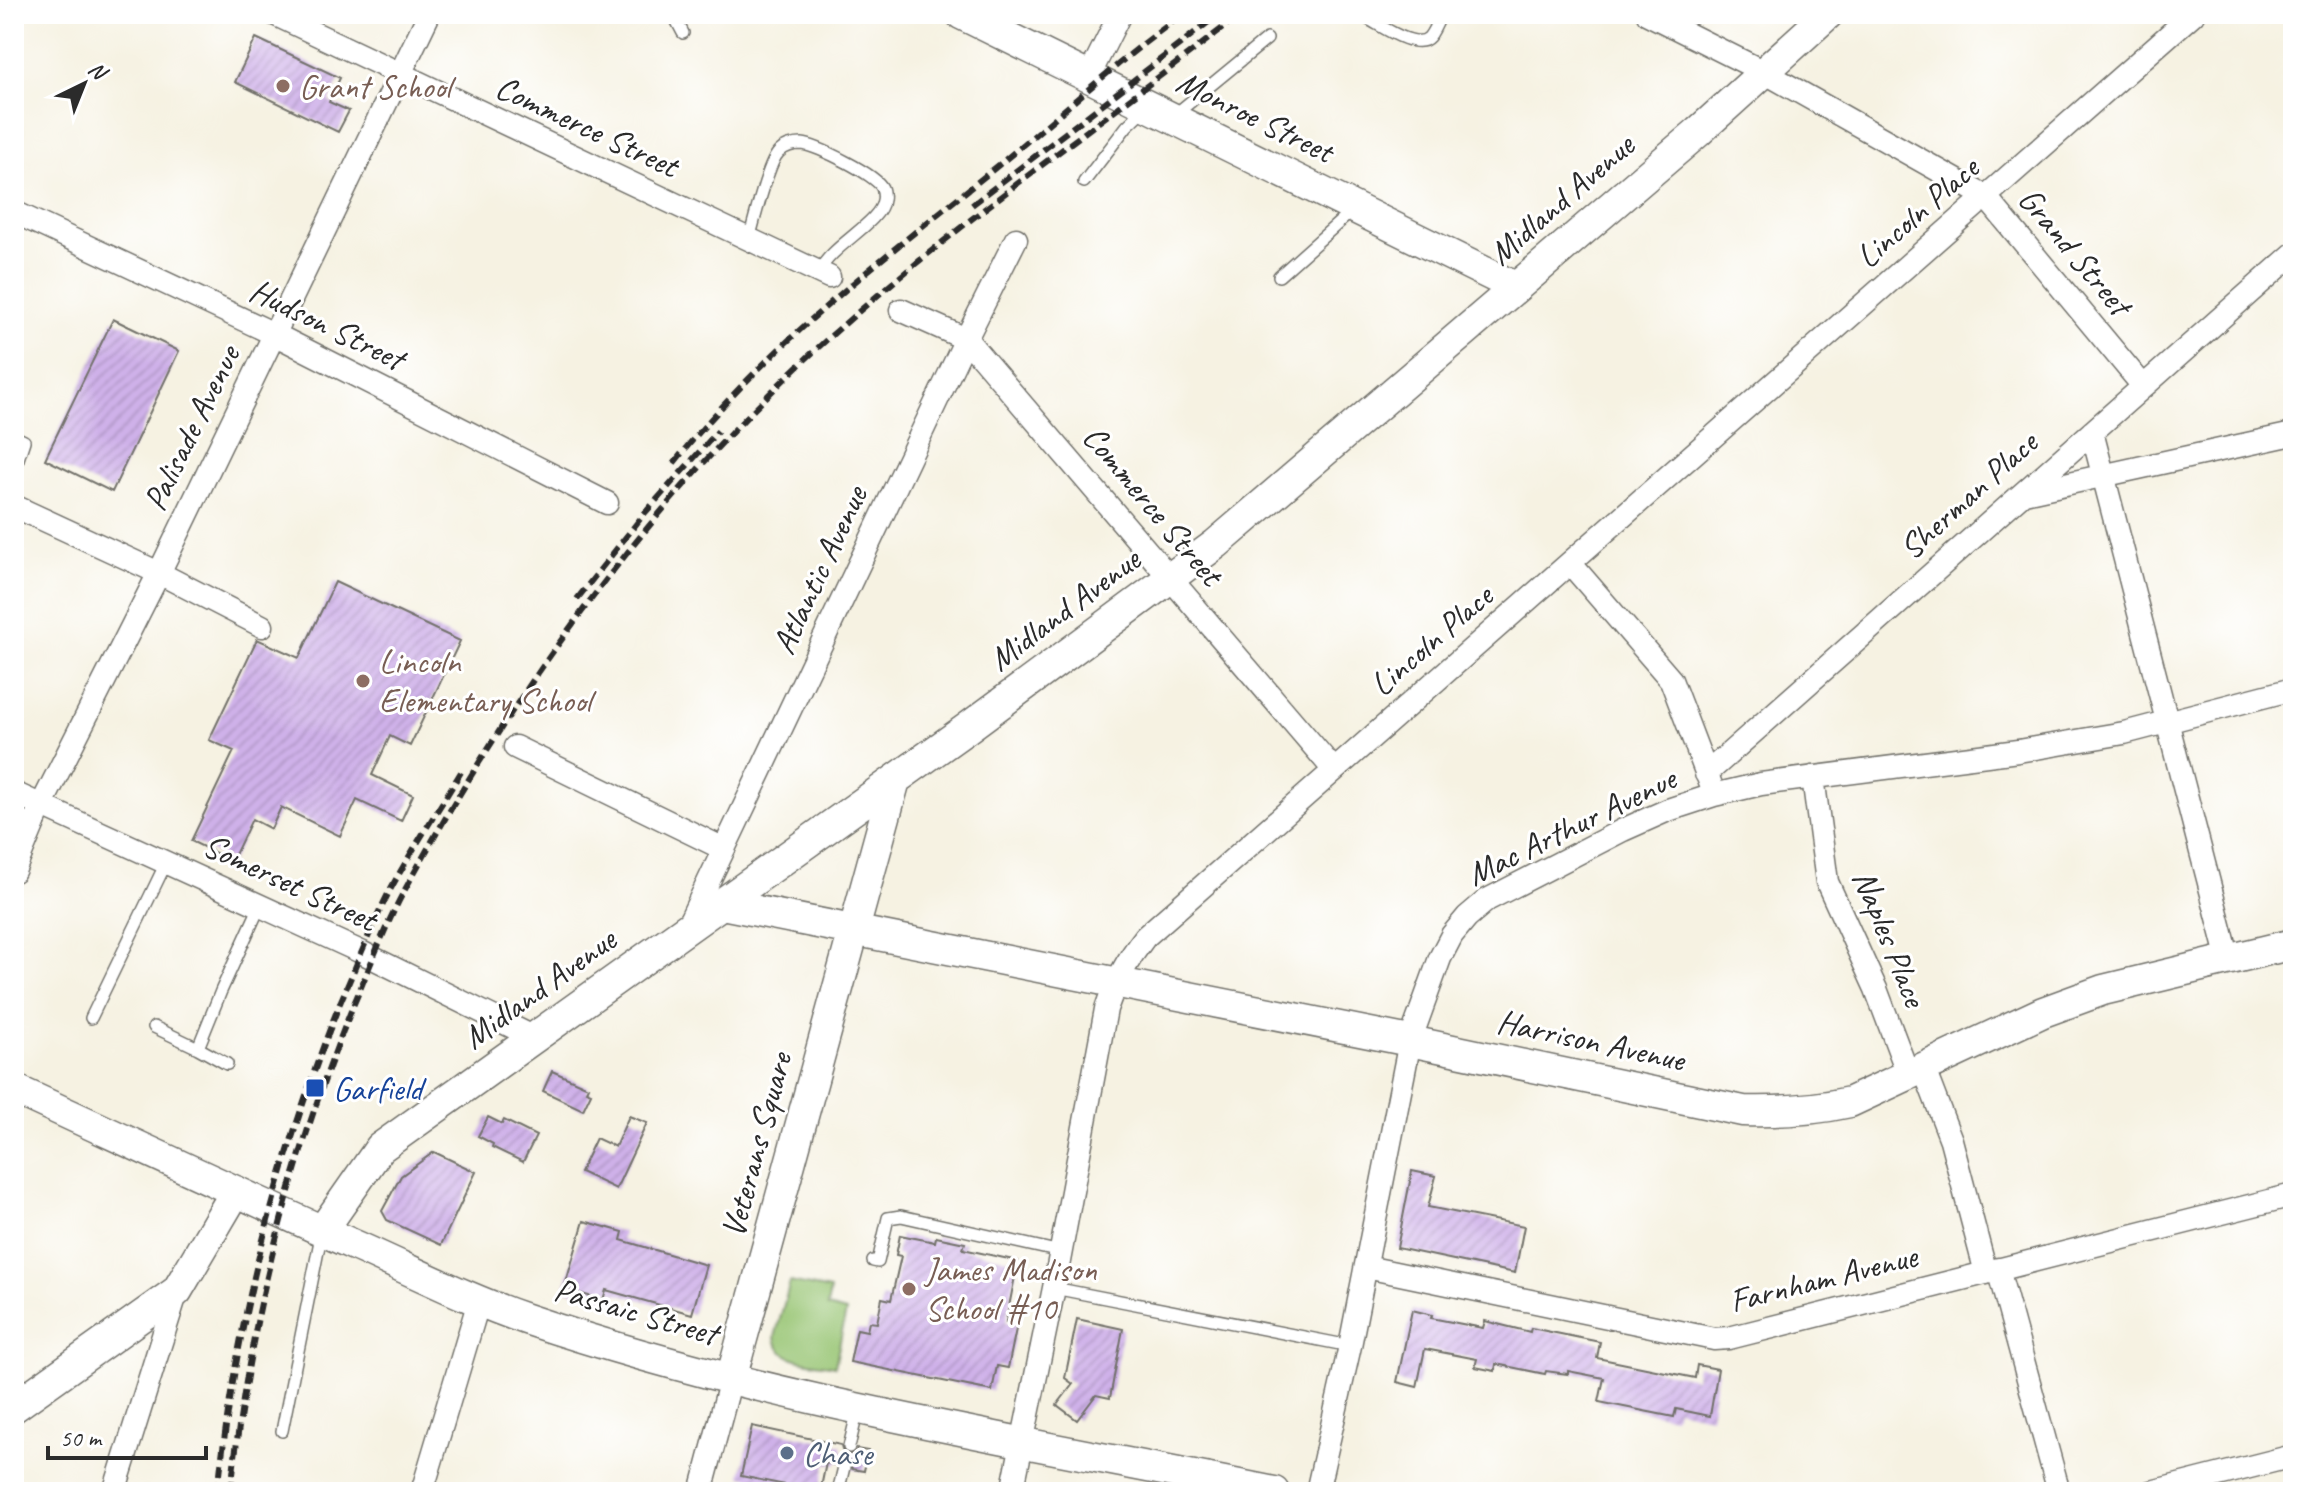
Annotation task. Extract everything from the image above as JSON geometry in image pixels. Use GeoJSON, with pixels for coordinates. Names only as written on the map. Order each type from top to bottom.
{"type":"FeatureCollection","features":[{"type":"Feature","properties":{"kind":"street","name":"Commerce Street"},"geometry":{"type":"LineString","coordinates":[[274,14],[824,275]]}},
{"type":"Feature","properties":{"kind":"street","name":"Palisade Avenue"},"geometry":{"type":"LineString","coordinates":[[14,871],[41,806],[159,573],[429,14]]}},
{"type":"Feature","properties":{"kind":"street","name":"Monroe Street"},"geometry":{"type":"LineString","coordinates":[[961,14],[1515,287]]}},
{"type":"Feature","properties":{"kind":"street"},"geometry":{"type":"LineString","coordinates":[[1089,76],[1120,14]]}},
{"type":"Feature","properties":{"kind":"street","name":"Grand Street"},"geometry":{"type":"LineString","coordinates":[[1648,14],[1764,72],[1986,197],[2143,386]]}},
{"type":"Feature","properties":{"kind":"street","name":"Midland Avenue"},"geometry":{"type":"LineString","coordinates":[[322,1231],[380,1148],[895,780],[1216,544],[1828,14]]}},
{"type":"Feature","properties":{"kind":"street","name":"Lincoln Place"},"geometry":{"type":"LineString","coordinates":[[1012,1492],[1106,1009],[1115,983],[1145,937],[2193,14]]}},
{"type":"Feature","properties":{"kind":"street","name":"Hudson Street"},"geometry":{"type":"LineString","coordinates":[[14,212],[274,334],[607,503]]}},
{"type":"Feature","properties":{"kind":"street","name":"Atlantic Avenue"},"geometry":{"type":"LineString","coordinates":[[685,930],[1016,239]]}},
{"type":"Feature","properties":{"kind":"street","name":"Sherman Place"},"geometry":{"type":"LineString","coordinates":[[1710,784],[2021,494],[2293,254]]}},
{"type":"Feature","properties":{"kind":"street","name":"Commerce Street"},"geometry":{"type":"LineString","coordinates":[[901,310],[966,339],[1334,770]]}},
{"type":"Feature","properties":{"kind":"street"},"geometry":{"type":"LineString","coordinates":[[2092,432],[2229,960]]}},
{"type":"Feature","properties":{"kind":"street"},"geometry":{"type":"LineString","coordinates":[[2021,494],[2293,434]]}},
{"type":"Feature","properties":{"kind":"street"},"geometry":{"type":"LineString","coordinates":[[14,506],[159,573],[262,626]]}},
{"type":"Feature","properties":{"kind":"street"},"geometry":{"type":"LineString","coordinates":[[1570,563],[1671,680],[1710,784]]}},
{"type":"Feature","properties":{"kind":"street","name":"Mac Arthur Avenue"},"geometry":{"type":"LineString","coordinates":[[1317,1492],[1350,1346],[1410,1041],[1440,958],[1452,935],[1477,908],[1623,830],[1668,810],[1710,784],[1761,784],[2018,751],[2124,733],[2293,689]]}},
{"type":"Feature","properties":{"kind":"street"},"geometry":{"type":"LineString","coordinates":[[515,747],[724,849]]}},
{"type":"Feature","properties":{"kind":"street","name":"Naples Place"},"geometry":{"type":"LineString","coordinates":[[1813,777],[1827,882],[1915,1071],[1951,1140],[2059,1492]]}},
{"type":"Feature","properties":{"kind":"street","name":"Veterans Square"},"geometry":{"type":"LineString","coordinates":[[731,1379],[895,780]]}},
{"type":"Feature","properties":{"kind":"street","name":"Somerset Street"},"geometry":{"type":"LineString","coordinates":[[14,793],[373,958],[535,1038]]}},
{"type":"Feature","properties":{"kind":"street"},"geometry":{"type":"LineString","coordinates":[[722,904],[855,931]]}},
{"type":"Feature","properties":{"kind":"street","name":"Harrison Avenue"},"geometry":{"type":"LineString","coordinates":[[855,931],[1410,1041],[1743,1111],[1779,1112],[1850,1102],[2043,1012],[2103,990],[2293,944]]}},
{"type":"Feature","properties":{"kind":"street","name":"Passaic Street"},"geometry":{"type":"LineString","coordinates":[[14,1089],[479,1301],[609,1345],[731,1379],[909,1420],[1274,1492]]}},
{"type":"Feature","properties":{"kind":"street"},"geometry":{"type":"LineString","coordinates":[[114,1492],[177,1291],[236,1191]]}},
{"type":"Feature","properties":{"kind":"street","name":"Farnham Avenue"},"geometry":{"type":"LineString","coordinates":[[1366,1267],[1714,1339],[1729,1338],[2293,1195]]}},
{"type":"Feature","properties":{"kind":"street"},"geometry":{"type":"LineString","coordinates":[[14,1407],[177,1291]]}},
{"type":"Feature","properties":{"kind":"street"},"geometry":{"type":"LineString","coordinates":[[422,1492],[479,1301]]}},
{"type":"Feature","properties":{"kind":"street"},"geometry":{"type":"LineString","coordinates":[[701,1492],[731,1379]]}},
{"type":"Feature","properties":{"kind":"street"},"geometry":{"type":"LineString","coordinates":[[2151,1492],[2209,1485],[2293,1456]]}},
{"type":"Feature","properties":{"kind":"lane"},"geometry":{"type":"LineString","coordinates":[[673,14],[683,33]]}},
{"type":"Feature","properties":{"kind":"lane"},"geometry":{"type":"LineString","coordinates":[[1367,14],[1370,20],[1410,41],[1424,41],[1441,14]]}},
{"type":"Feature","properties":{"kind":"lane"},"geometry":{"type":"LineString","coordinates":[[1084,182],[1127,126],[1160,111],[1267,39]]}},
{"type":"Feature","properties":{"kind":"lane"},"geometry":{"type":"LineString","coordinates":[[749,239],[776,155],[790,145],[799,144],[829,154],[877,181],[883,188],[883,200],[876,216],[834,250],[824,275]]}},
{"type":"Feature","properties":{"kind":"lane"},"geometry":{"type":"LineString","coordinates":[[1279,276],[1355,208]]}},
{"type":"Feature","properties":{"kind":"lane"},"geometry":{"type":"LineString","coordinates":[[14,436],[24,441],[14,471]]}},
{"type":"Feature","properties":{"kind":"lane"},"geometry":{"type":"LineString","coordinates":[[91,1018],[166,863]]}},
{"type":"Feature","properties":{"kind":"lane"},"geometry":{"type":"LineString","coordinates":[[198,1048],[260,906]]}},
{"type":"Feature","properties":{"kind":"lane"},"geometry":{"type":"LineString","coordinates":[[154,1027],[227,1064]]}},
{"type":"Feature","properties":{"kind":"lane"},"geometry":{"type":"LineString","coordinates":[[873,1261],[878,1262],[888,1218],[901,1216],[1061,1252]]}},
{"type":"Feature","properties":{"kind":"lane"},"geometry":{"type":"LineString","coordinates":[[282,1431],[322,1231]]}},
{"type":"Feature","properties":{"kind":"lane"},"geometry":{"type":"LineString","coordinates":[[1054,1288],[1350,1346]]}},
{"type":"Feature","properties":{"kind":"lane"},"geometry":{"type":"LineString","coordinates":[[849,1447],[858,1407]]}},
{"type":"Feature","properties":{"kind":"lane"},"geometry":{"type":"LineString","coordinates":[[838,1492],[844,1467]]}},
{"type":"Feature","properties":{"kind":"green space"},"geometry":{"type":"Polygon","coordinates":[[[790,1282],[830,1290],[827,1307],[846,1312],[835,1366],[798,1360],[778,1346],[775,1337],[790,1282]]]}},
{"type":"Feature","properties":{"kind":"building"},"geometry":{"type":"Polygon","coordinates":[[[256,38],[340,78],[329,102],[349,111],[338,132],[235,82],[256,38]]]}},
{"type":"Feature","properties":{"kind":"building"},"geometry":{"type":"Polygon","coordinates":[[[113,319],[179,351],[112,492],[45,459],[113,319]]]}},
{"type":"Feature","properties":{"kind":"building"},"geometry":{"type":"Polygon","coordinates":[[[335,582],[460,641],[410,746],[390,736],[372,775],[413,795],[401,821],[357,800],[340,836],[281,807],[271,829],[252,819],[232,861],[191,841],[234,751],[209,740],[257,639],[299,658],[335,582]]]}},
{"type":"Feature","properties":{"kind":"building"},"geometry":{"type":"Polygon","coordinates":[[[552,1071],[588,1087],[586,1091],[591,1093],[583,1110],[543,1091],[552,1071]]]}},
{"type":"Feature","properties":{"kind":"building"},"geometry":{"type":"Polygon","coordinates":[[[629,1116],[647,1123],[616,1189],[580,1172],[596,1138],[615,1147],[629,1116]]]}},
{"type":"Feature","properties":{"kind":"building"},"geometry":{"type":"Polygon","coordinates":[[[488,1117],[502,1124],[504,1120],[536,1136],[523,1162],[492,1147],[493,1144],[478,1136],[488,1117]]]}},
{"type":"Feature","properties":{"kind":"building"},"geometry":{"type":"Polygon","coordinates":[[[434,1152],[476,1172],[441,1245],[387,1220],[382,1211],[401,1176],[434,1152]]]}},
{"type":"Feature","properties":{"kind":"building"},"geometry":{"type":"Polygon","coordinates":[[[1412,1171],[1436,1176],[1428,1207],[1524,1226],[1515,1273],[1397,1248],[1412,1171]]]}},
{"type":"Feature","properties":{"kind":"building"},"geometry":{"type":"Polygon","coordinates":[[[584,1221],[623,1232],[621,1240],[706,1265],[692,1314],[606,1290],[603,1300],[564,1289],[584,1221]]]}},
{"type":"Feature","properties":{"kind":"building"},"geometry":{"type":"Polygon","coordinates":[[[900,1235],[935,1242],[936,1237],[965,1243],[963,1249],[1018,1261],[1006,1322],[1017,1324],[1008,1368],[997,1366],[992,1391],[850,1362],[857,1329],[867,1331],[869,1322],[877,1323],[882,1298],[891,1300],[901,1256],[896,1255],[900,1235]]]}},
{"type":"Feature","properties":{"kind":"building"},"geometry":{"type":"Polygon","coordinates":[[[1412,1310],[1432,1315],[1431,1318],[1483,1328],[1485,1321],[1530,1332],[1531,1328],[1600,1342],[1597,1358],[1695,1378],[1697,1365],[1718,1369],[1710,1416],[1676,1409],[1674,1417],[1599,1402],[1604,1378],[1568,1371],[1568,1374],[1546,1371],[1545,1374],[1496,1364],[1495,1371],[1475,1367],[1477,1359],[1425,1349],[1417,1387],[1397,1382],[1412,1310]]]}},
{"type":"Feature","properties":{"kind":"building"},"geometry":{"type":"Polygon","coordinates":[[[1077,1319],[1123,1329],[1110,1398],[1096,1395],[1077,1420],[1057,1405],[1073,1384],[1065,1378],[1077,1319]]]}},
{"type":"Feature","properties":{"kind":"building","name":"Chase"},"geometry":{"type":"Polygon","coordinates":[[[752,1426],[841,1445],[843,1453],[848,1455],[857,1449],[868,1451],[864,1471],[852,1469],[850,1461],[845,1459],[836,1465],[826,1463],[820,1492],[741,1476],[752,1426]]]}},
{"type":"Feature","properties":{"kind":"railway"},"geometry":{"type":"LineString","coordinates":[[674,463],[747,380],[828,304],[1113,68],[1183,14]]}},
{"type":"Feature","properties":{"kind":"railway"},"geometry":{"type":"LineString","coordinates":[[972,205],[1219,14]]}},
{"type":"Feature","properties":{"kind":"railway"},"geometry":{"type":"LineString","coordinates":[[231,1492],[260,1306],[291,1184],[330,1064],[402,895],[443,822],[535,678],[584,608],[692,476],[749,414],[810,355],[968,222],[1241,14]]}},
{"type":"Feature","properties":{"kind":"railway"},"geometry":{"type":"LineString","coordinates":[[577,599],[644,514],[718,431]]}},
{"type":"Feature","properties":{"kind":"railway"},"geometry":{"type":"LineString","coordinates":[[218,1492],[248,1305],[262,1243],[297,1122],[340,1003],[382,906],[461,772]]}},
{"type":"Feature","properties":{"kind":"place","name":"Grant School"},"geometry":{"type":"Point","coordinates":[283,86]}},
{"type":"Feature","properties":{"kind":"place","name":"Lincoln Elementary School"},"geometry":{"type":"Point","coordinates":[363,681]}},
{"type":"Feature","properties":{"kind":"place","name":"Garfield"},"geometry":{"type":"Point","coordinates":[315,1088]}},
{"type":"Feature","properties":{"kind":"place","name":"James Madison School #10"},"geometry":{"type":"Point","coordinates":[909,1289]}},
{"type":"Feature","properties":{"kind":"place","name":"Chase"},"geometry":{"type":"Point","coordinates":[787,1453]}}]}
